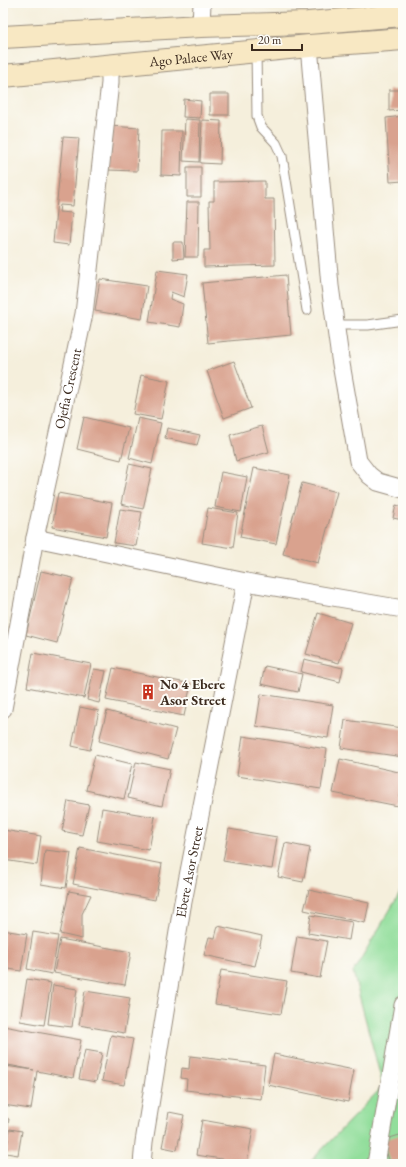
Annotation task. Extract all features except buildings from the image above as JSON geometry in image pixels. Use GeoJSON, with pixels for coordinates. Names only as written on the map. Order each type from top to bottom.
{"type":"FeatureCollection","features":[{"type":"Feature","properties":{"kind":"main road","name":"Ago Palace Way"},"geometry":{"type":"LineString","coordinates":[[3,37],[201,26],[308,23],[403,14]]}},
{"type":"Feature","properties":{"kind":"main road","name":"Ago Palace Way"},"geometry":{"type":"LineString","coordinates":[[3,76],[309,46],[403,39]]}},
{"type":"Feature","properties":{"kind":"street"},"geometry":{"type":"LineString","coordinates":[[201,26],[202,3]]}},
{"type":"Feature","properties":{"kind":"street"},"geometry":{"type":"LineString","coordinates":[[309,46],[330,286],[340,358],[358,460],[369,475],[378,482],[403,489]]}},
{"type":"Feature","properties":{"kind":"street","name":"Ojefia Crescent"},"geometry":{"type":"LineString","coordinates":[[3,709],[35,538],[84,314],[110,83],[110,65]]}},
{"type":"Feature","properties":{"kind":"street"},"geometry":{"type":"LineString","coordinates":[[35,538],[246,582],[403,610]]}},
{"type":"Feature","properties":{"kind":"street","name":"Ebere Asor Street"},"geometry":{"type":"LineString","coordinates":[[142,1164],[144,1142],[182,907],[246,582]]}},
{"type":"Feature","properties":{"kind":"street"},"geometry":{"type":"LineString","coordinates":[[376,1164],[403,1005]]}},
{"type":"Feature","properties":{"kind":"lane"},"geometry":{"type":"LineString","coordinates":[[256,51],[257,116],[261,127],[276,143],[282,156],[307,310]]}},
{"type":"Feature","properties":{"kind":"lane"},"geometry":{"type":"LineString","coordinates":[[336,325],[368,325],[403,320]]}},
{"type":"Feature","properties":{"kind":"green space"},"geometry":{"type":"Polygon","coordinates":[[[403,888],[403,1164],[308,1164],[383,1086],[353,972],[403,888]]]}},
{"type":"Feature","properties":{"kind":"place","name":"No 4 Ebere Asor Street"},"geometry":{"type":"Point","coordinates":[148,692]}}]}
